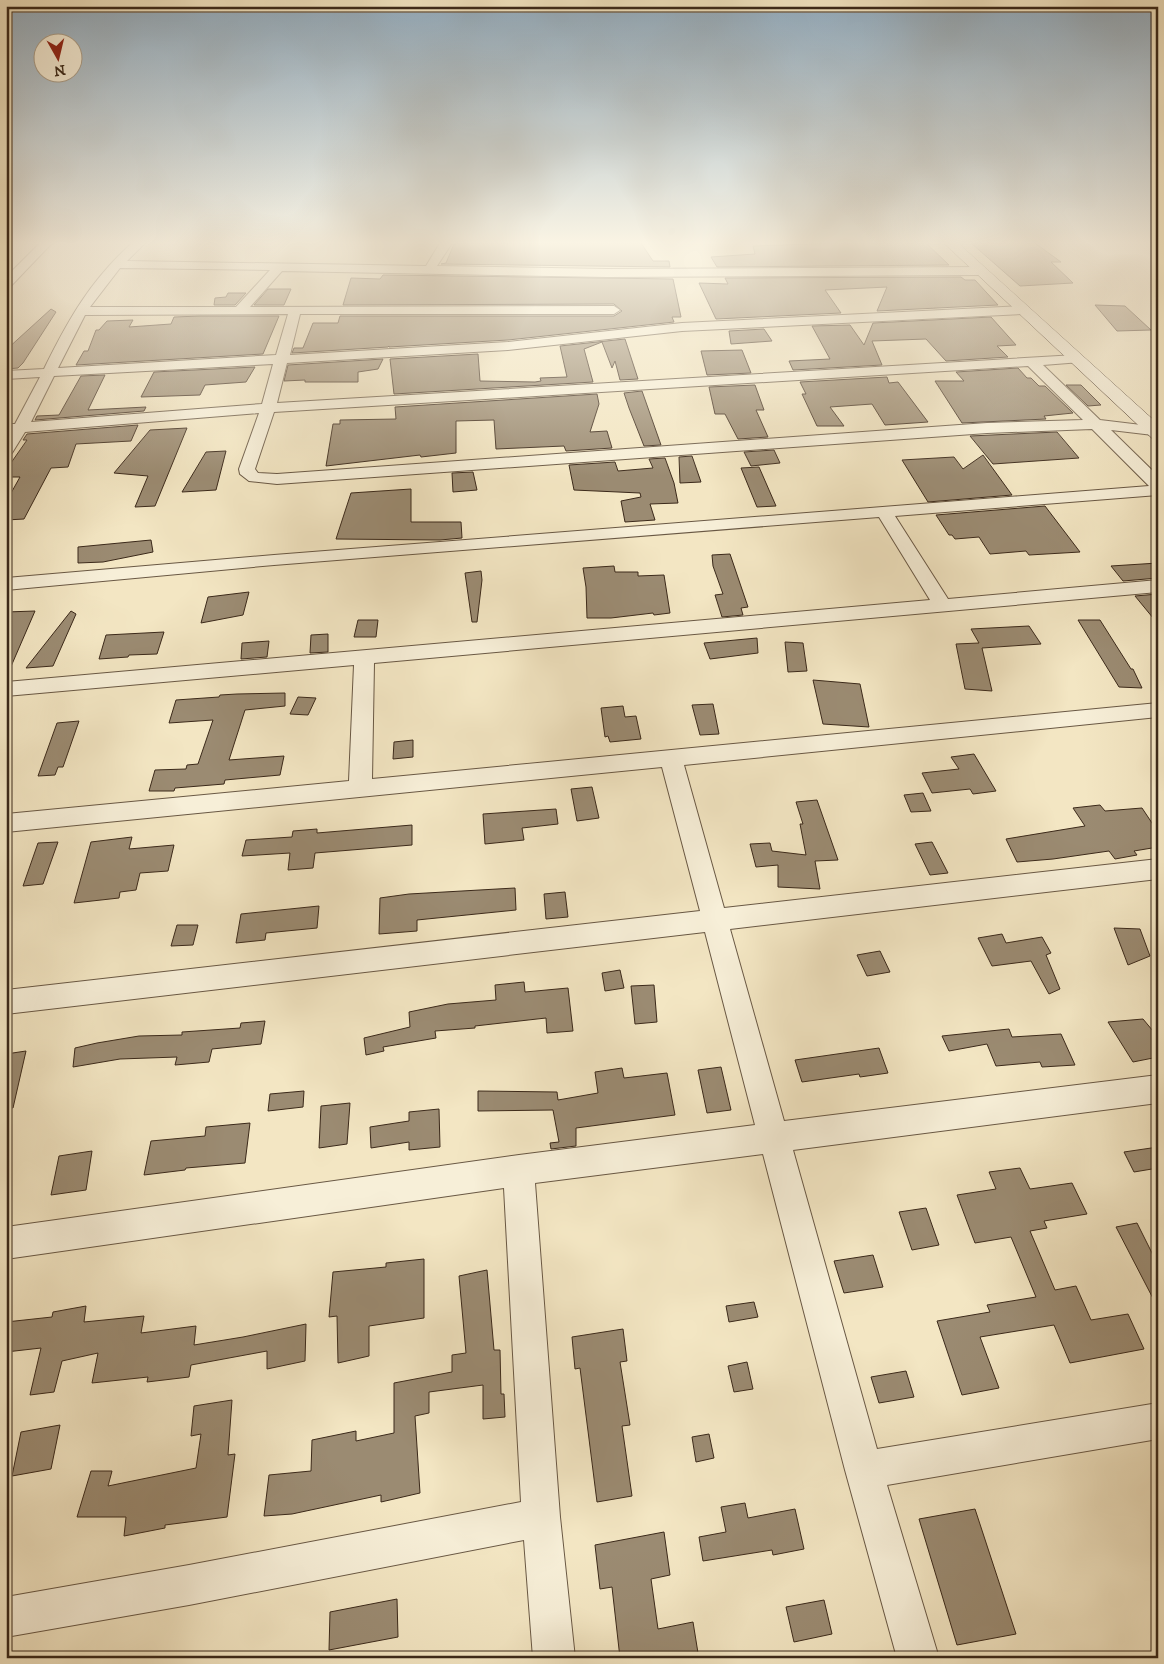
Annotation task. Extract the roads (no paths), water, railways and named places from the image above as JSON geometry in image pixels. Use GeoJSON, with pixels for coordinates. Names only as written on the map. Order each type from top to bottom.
{"type":"FeatureCollection","features":[{"type":"Feature","properties":{"kind":"main road"},"geometry":{"type":"LineString","coordinates":[[1035,321],[1156,432]]}},
{"type":"Feature","properties":{"kind":"street"},"geometry":{"type":"LineString","coordinates":[[6,450],[22,428],[76,321]]}},
{"type":"Feature","properties":{"kind":"street"},"geometry":{"type":"LineString","coordinates":[[292,321],[268,408],[247,469],[248,474],[255,478],[277,479],[977,428],[1094,424],[1156,432]]}},
{"type":"Feature","properties":{"kind":"street"},"geometry":{"type":"LineString","coordinates":[[618,321],[622,333]]}},
{"type":"Feature","properties":{"kind":"street"},"geometry":{"type":"LineString","coordinates":[[6,376],[508,346],[622,333],[813,321]]}},
{"type":"Feature","properties":{"kind":"street"},"geometry":{"type":"LineString","coordinates":[[6,428],[268,408],[1076,359]]}},
{"type":"Feature","properties":{"kind":"street"},"geometry":{"type":"LineString","coordinates":[[1032,362],[1158,485]]}},
{"type":"Feature","properties":{"kind":"street"},"geometry":{"type":"LineString","coordinates":[[6,584],[274,560],[1158,490]]}},
{"type":"Feature","properties":{"kind":"street"},"geometry":{"type":"LineString","coordinates":[[884,513],[942,604]]}},
{"type":"Feature","properties":{"kind":"street"},"geometry":{"type":"LineString","coordinates":[[6,689],[1158,586]]}},
{"type":"Feature","properties":{"kind":"street"},"geometry":{"type":"LineString","coordinates":[[360,789],[364,656]]}},
{"type":"Feature","properties":{"kind":"street"},"geometry":{"type":"LineString","coordinates":[[6,823],[1158,710]]}},
{"type":"Feature","properties":{"kind":"street"},"geometry":{"type":"LineString","coordinates":[[671,758],[772,1137],[918,1658]]}},
{"type":"Feature","properties":{"kind":"street"},"geometry":{"type":"LineString","coordinates":[[6,1002],[1158,869]]}},
{"type":"Feature","properties":{"kind":"street"},"geometry":{"type":"LineString","coordinates":[[6,1243],[519,1170],[1158,1089]]}},
{"type":"Feature","properties":{"kind":"street"},"geometry":{"type":"LineString","coordinates":[[519,1170],[541,1517],[554,1658]]}},
{"type":"Feature","properties":{"kind":"street"},"geometry":{"type":"LineString","coordinates":[[864,1470],[1158,1420]]}},
{"type":"Feature","properties":{"kind":"street"},"geometry":{"type":"LineString","coordinates":[[6,1617],[189,1585],[541,1517]]}}]}
